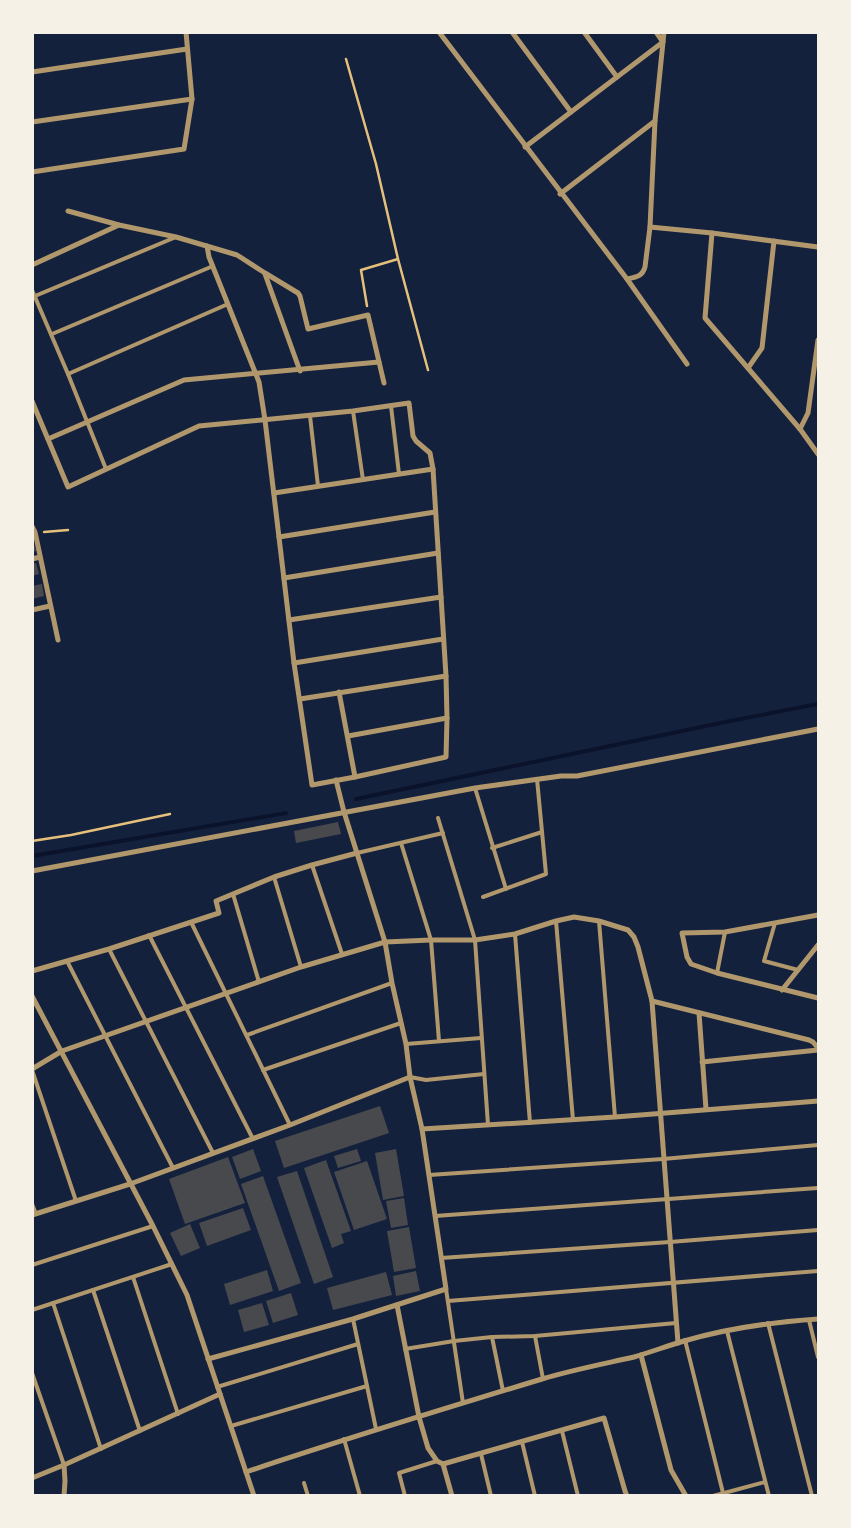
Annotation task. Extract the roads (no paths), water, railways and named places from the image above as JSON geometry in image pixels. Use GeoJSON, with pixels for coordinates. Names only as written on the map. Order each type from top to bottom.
{"type":"FeatureCollection","features":[{"type":"Feature","properties":{"kind":"street"},"geometry":{"type":"LineString","coordinates":[[32,172],[184,149],[192,99],[186,32]]}},
{"type":"Feature","properties":{"kind":"street"},"geometry":{"type":"LineString","coordinates":[[439,32],[560,194],[627,279],[687,364]]}},
{"type":"Feature","properties":{"kind":"street"},"geometry":{"type":"LineString","coordinates":[[512,32],[571,112]]}},
{"type":"Feature","properties":{"kind":"street"},"geometry":{"type":"LineString","coordinates":[[584,32],[617,77]]}},
{"type":"Feature","properties":{"kind":"street"},"geometry":{"type":"LineString","coordinates":[[656,32],[663,42]]}},
{"type":"Feature","properties":{"kind":"street"},"geometry":{"type":"LineString","coordinates":[[627,279],[639,276],[643,272],[650,227],[655,121],[664,32]]}},
{"type":"Feature","properties":{"kind":"street"},"geometry":{"type":"LineString","coordinates":[[525,147],[663,42]]}},
{"type":"Feature","properties":{"kind":"street"},"geometry":{"type":"LineString","coordinates":[[32,72],[187,49]]}},
{"type":"Feature","properties":{"kind":"street"},"geometry":{"type":"LineString","coordinates":[[32,122],[192,99]]}},
{"type":"Feature","properties":{"kind":"street"},"geometry":{"type":"LineString","coordinates":[[560,194],[655,121]]}},
{"type":"Feature","properties":{"kind":"street"},"geometry":{"type":"LineString","coordinates":[[68,211],[119,225],[176,237],[237,255],[298,292],[308,329],[368,315],[384,383]]}},
{"type":"Feature","properties":{"kind":"street"},"geometry":{"type":"LineString","coordinates":[[32,265],[119,225]]}},
{"type":"Feature","properties":{"kind":"street"},"geometry":{"type":"LineString","coordinates":[[650,227],[818,247]]}},
{"type":"Feature","properties":{"kind":"street"},"geometry":{"type":"LineString","coordinates":[[712,233],[705,318],[800,429],[818,454]]}},
{"type":"Feature","properties":{"kind":"street"},"geometry":{"type":"LineString","coordinates":[[748,368],[762,348],[774,241]]}},
{"type":"Feature","properties":{"kind":"street"},"geometry":{"type":"LineString","coordinates":[[32,401],[68,487],[200,426],[265,420],[310,416],[409,403],[413,436],[430,453],[433,470],[446,676],[446,757],[312,785],[294,662],[265,420],[259,382],[207,246]]}},
{"type":"Feature","properties":{"kind":"street"},"geometry":{"type":"LineString","coordinates":[[265,273],[300,371]]}},
{"type":"Feature","properties":{"kind":"street"},"geometry":{"type":"LineString","coordinates":[[800,429],[808,413],[818,340]]}},
{"type":"Feature","properties":{"kind":"street"},"geometry":{"type":"LineString","coordinates":[[48,439],[184,380],[300,371],[379,362]]}},
{"type":"Feature","properties":{"kind":"street"},"geometry":{"type":"LineString","coordinates":[[274,493],[433,470]]}},
{"type":"Feature","properties":{"kind":"street"},"geometry":{"type":"LineString","coordinates":[[279,536],[436,512]]}},
{"type":"Feature","properties":{"kind":"street"},"geometry":{"type":"LineString","coordinates":[[34,529],[58,640]]}},
{"type":"Feature","properties":{"kind":"street"},"geometry":{"type":"LineString","coordinates":[[284,578],[438,553]]}},
{"type":"Feature","properties":{"kind":"street"},"geometry":{"type":"LineString","coordinates":[[32,559],[40,557]]}},
{"type":"Feature","properties":{"kind":"street"},"geometry":{"type":"LineString","coordinates":[[289,620],[441,597]]}},
{"type":"Feature","properties":{"kind":"street"},"geometry":{"type":"LineString","coordinates":[[32,610],[50,606]]}},
{"type":"Feature","properties":{"kind":"street"},"geometry":{"type":"LineString","coordinates":[[294,662],[443,639]]}},
{"type":"Feature","properties":{"kind":"street"},"geometry":{"type":"LineString","coordinates":[[300,699],[446,676]]}},
{"type":"Feature","properties":{"kind":"street"},"geometry":{"type":"LineString","coordinates":[[339,692],[355,777]]}},
{"type":"Feature","properties":{"kind":"street"},"geometry":{"type":"LineString","coordinates":[[348,736],[447,718]]}},
{"type":"Feature","properties":{"kind":"street"},"geometry":{"type":"LineString","coordinates":[[32,871],[474,788],[537,779],[576,776],[818,729]]}},
{"type":"Feature","properties":{"kind":"street"},"geometry":{"type":"LineString","coordinates":[[208,1359],[353,1319],[446,1289],[422,1129],[384,942],[336,780]]}},
{"type":"Feature","properties":{"kind":"street"},"geometry":{"type":"LineString","coordinates":[[32,971],[109,949],[219,913],[216,901],[274,877],[312,864],[357,853]]}},
{"type":"Feature","properties":{"kind":"street"},"geometry":{"type":"LineString","coordinates":[[818,915],[725,932],[682,933],[691,964],[717,973],[818,998]]}},
{"type":"Feature","properties":{"kind":"street"},"geometry":{"type":"LineString","coordinates":[[32,1070],[62,1051],[302,967],[384,942],[474,940],[515,934],[574,917],[599,921],[628,930],[634,937],[652,1001],[678,1343]]}},
{"type":"Feature","properties":{"kind":"street"},"geometry":{"type":"LineString","coordinates":[[782,990],[818,945]]}},
{"type":"Feature","properties":{"kind":"street"},"geometry":{"type":"LineString","coordinates":[[32,996],[153,1226],[187,1295],[254,1496]]}},
{"type":"Feature","properties":{"kind":"street"},"geometry":{"type":"LineString","coordinates":[[652,1001],[809,1040],[818,1049],[702,1062]]}},
{"type":"Feature","properties":{"kind":"street"},"geometry":{"type":"LineString","coordinates":[[699,1013],[706,1109]]}},
{"type":"Feature","properties":{"kind":"street"},"geometry":{"type":"LineString","coordinates":[[34,1214],[130,1184],[290,1125],[410,1077]]}},
{"type":"Feature","properties":{"kind":"street"},"geometry":{"type":"LineString","coordinates":[[422,1129],[573,1120],[818,1101]]}},
{"type":"Feature","properties":{"kind":"street"},"geometry":{"type":"LineString","coordinates":[[397,1305],[419,1418],[428,1448],[437,1461],[443,1464],[604,1418],[627,1496]]}},
{"type":"Feature","properties":{"kind":"street"},"geometry":{"type":"LineString","coordinates":[[246,1472],[376,1429],[419,1418],[544,1379],[641,1355],[685,1340],[768,1323],[818,1319]]}},
{"type":"Feature","properties":{"kind":"street"},"geometry":{"type":"LineString","coordinates":[[641,1355],[671,1470],[686,1496]]}},
{"type":"Feature","properties":{"kind":"street"},"geometry":{"type":"LineString","coordinates":[[32,1478],[64,1466],[220,1394]]}},
{"type":"Feature","properties":{"kind":"street"},"geometry":{"type":"LineString","coordinates":[[443,1464],[452,1496]]}},
{"type":"Feature","properties":{"kind":"street"},"geometry":{"type":"LineString","coordinates":[[64,1466],[64,1496]]}},
{"type":"Feature","properties":{"kind":"lane"},"geometry":{"type":"LineString","coordinates":[[34,296],[176,237]]}},
{"type":"Feature","properties":{"kind":"lane"},"geometry":{"type":"LineString","coordinates":[[52,334],[214,266]]}},
{"type":"Feature","properties":{"kind":"lane"},"geometry":{"type":"LineString","coordinates":[[32,290],[52,334],[106,469]]}},
{"type":"Feature","properties":{"kind":"lane"},"geometry":{"type":"LineString","coordinates":[[68,374],[228,304]]}},
{"type":"Feature","properties":{"kind":"lane"},"geometry":{"type":"LineString","coordinates":[[391,406],[399,474]]}},
{"type":"Feature","properties":{"kind":"lane"},"geometry":{"type":"LineString","coordinates":[[353,411],[363,480]]}},
{"type":"Feature","properties":{"kind":"lane"},"geometry":{"type":"LineString","coordinates":[[310,416],[318,486]]}},
{"type":"Feature","properties":{"kind":"lane"},"geometry":{"type":"LineString","coordinates":[[483,897],[546,874],[537,779]]}},
{"type":"Feature","properties":{"kind":"lane"},"geometry":{"type":"LineString","coordinates":[[474,788],[506,889]]}},
{"type":"Feature","properties":{"kind":"lane"},"geometry":{"type":"LineString","coordinates":[[438,818],[474,940],[488,1125]]}},
{"type":"Feature","properties":{"kind":"lane"},"geometry":{"type":"LineString","coordinates":[[492,848],[542,832]]}},
{"type":"Feature","properties":{"kind":"lane"},"geometry":{"type":"LineString","coordinates":[[357,853],[442,833]]}},
{"type":"Feature","properties":{"kind":"lane"},"geometry":{"type":"LineString","coordinates":[[401,843],[431,940],[439,1042]]}},
{"type":"Feature","properties":{"kind":"lane"},"geometry":{"type":"LineString","coordinates":[[312,864],[342,954]]}},
{"type":"Feature","properties":{"kind":"lane"},"geometry":{"type":"LineString","coordinates":[[274,877],[302,967]]}},
{"type":"Feature","properties":{"kind":"lane"},"geometry":{"type":"LineString","coordinates":[[233,894],[259,982]]}},
{"type":"Feature","properties":{"kind":"lane"},"geometry":{"type":"LineString","coordinates":[[556,921],[573,1120]]}},
{"type":"Feature","properties":{"kind":"lane"},"geometry":{"type":"LineString","coordinates":[[599,921],[615,1117]]}},
{"type":"Feature","properties":{"kind":"lane"},"geometry":{"type":"LineString","coordinates":[[191,922],[248,1035],[290,1125]]}},
{"type":"Feature","properties":{"kind":"lane"},"geometry":{"type":"LineString","coordinates":[[775,923],[764,961],[799,970]]}},
{"type":"Feature","properties":{"kind":"lane"},"geometry":{"type":"LineString","coordinates":[[717,973],[725,932]]}},
{"type":"Feature","properties":{"kind":"lane"},"geometry":{"type":"LineString","coordinates":[[515,934],[530,1123]]}},
{"type":"Feature","properties":{"kind":"lane"},"geometry":{"type":"LineString","coordinates":[[149,936],[252,1139]]}},
{"type":"Feature","properties":{"kind":"lane"},"geometry":{"type":"LineString","coordinates":[[109,949],[213,1153]]}},
{"type":"Feature","properties":{"kind":"lane"},"geometry":{"type":"LineString","coordinates":[[67,961],[173,1168]]}},
{"type":"Feature","properties":{"kind":"lane"},"geometry":{"type":"LineString","coordinates":[[248,1035],[392,983]]}},
{"type":"Feature","properties":{"kind":"lane"},"geometry":{"type":"LineString","coordinates":[[32,1011],[38,1007]]}},
{"type":"Feature","properties":{"kind":"lane"},"geometry":{"type":"LineString","coordinates":[[263,1070],[401,1023]]}},
{"type":"Feature","properties":{"kind":"lane"},"geometry":{"type":"LineString","coordinates":[[406,1044],[481,1038]]}},
{"type":"Feature","properties":{"kind":"lane"},"geometry":{"type":"LineString","coordinates":[[32,1070],[76,1201]]}},
{"type":"Feature","properties":{"kind":"lane"},"geometry":{"type":"LineString","coordinates":[[410,1077],[426,1080],[484,1074]]}},
{"type":"Feature","properties":{"kind":"lane"},"geometry":{"type":"LineString","coordinates":[[429,1175],[663,1159],[818,1145]]}},
{"type":"Feature","properties":{"kind":"lane"},"geometry":{"type":"LineString","coordinates":[[435,1216],[818,1188]]}},
{"type":"Feature","properties":{"kind":"lane"},"geometry":{"type":"LineString","coordinates":[[32,1204],[34,1214]]}},
{"type":"Feature","properties":{"kind":"lane"},"geometry":{"type":"LineString","coordinates":[[32,1265],[153,1226]]}},
{"type":"Feature","properties":{"kind":"lane"},"geometry":{"type":"LineString","coordinates":[[441,1258],[818,1230]]}},
{"type":"Feature","properties":{"kind":"lane"},"geometry":{"type":"LineString","coordinates":[[32,1310],[172,1264]]}},
{"type":"Feature","properties":{"kind":"lane"},"geometry":{"type":"LineString","coordinates":[[448,1301],[818,1271]]}},
{"type":"Feature","properties":{"kind":"lane"},"geometry":{"type":"LineString","coordinates":[[133,1277],[178,1414]]}},
{"type":"Feature","properties":{"kind":"lane"},"geometry":{"type":"LineString","coordinates":[[446,1289],[463,1403]]}},
{"type":"Feature","properties":{"kind":"lane"},"geometry":{"type":"LineString","coordinates":[[94,1290],[140,1431]]}},
{"type":"Feature","properties":{"kind":"lane"},"geometry":{"type":"LineString","coordinates":[[53,1302],[101,1449]]}},
{"type":"Feature","properties":{"kind":"lane"},"geometry":{"type":"LineString","coordinates":[[353,1319],[376,1429]]}},
{"type":"Feature","properties":{"kind":"lane"},"geometry":{"type":"LineString","coordinates":[[809,1320],[818,1357]]}},
{"type":"Feature","properties":{"kind":"lane"},"geometry":{"type":"LineString","coordinates":[[405,1349],[492,1337],[535,1336],[676,1323]]}},
{"type":"Feature","properties":{"kind":"lane"},"geometry":{"type":"LineString","coordinates":[[768,1323],[812,1496]]}},
{"type":"Feature","properties":{"kind":"lane"},"geometry":{"type":"LineString","coordinates":[[727,1331],[769,1496]]}},
{"type":"Feature","properties":{"kind":"lane"},"geometry":{"type":"LineString","coordinates":[[535,1336],[544,1379]]}},
{"type":"Feature","properties":{"kind":"lane"},"geometry":{"type":"LineString","coordinates":[[492,1337],[503,1392]]}},
{"type":"Feature","properties":{"kind":"lane"},"geometry":{"type":"LineString","coordinates":[[685,1340],[723,1493]]}},
{"type":"Feature","properties":{"kind":"lane"},"geometry":{"type":"LineString","coordinates":[[217,1387],[358,1344]]}},
{"type":"Feature","properties":{"kind":"lane"},"geometry":{"type":"LineString","coordinates":[[32,1373],[64,1466]]}},
{"type":"Feature","properties":{"kind":"lane"},"geometry":{"type":"LineString","coordinates":[[231,1426],[367,1386]]}},
{"type":"Feature","properties":{"kind":"lane"},"geometry":{"type":"LineString","coordinates":[[562,1431],[578,1496]]}},
{"type":"Feature","properties":{"kind":"lane"},"geometry":{"type":"LineString","coordinates":[[344,1439],[360,1496]]}},
{"type":"Feature","properties":{"kind":"lane"},"geometry":{"type":"LineString","coordinates":[[522,1442],[535,1496]]}},
{"type":"Feature","properties":{"kind":"lane"},"geometry":{"type":"LineString","coordinates":[[481,1454],[491,1496]]}},
{"type":"Feature","properties":{"kind":"lane"},"geometry":{"type":"LineString","coordinates":[[405,1496],[399,1473],[437,1461]]}},
{"type":"Feature","properties":{"kind":"lane"},"geometry":{"type":"LineString","coordinates":[[713,1496],[765,1482]]}},
{"type":"Feature","properties":{"kind":"lane"},"geometry":{"type":"LineString","coordinates":[[304,1483],[308,1496]]}},
{"type":"Feature","properties":{"kind":"waterway"},"geometry":{"type":"LineString","coordinates":[[356,799],[818,704]]}},
{"type":"Feature","properties":{"kind":"waterway"},"geometry":{"type":"LineString","coordinates":[[32,856],[286,813]]}}]}
